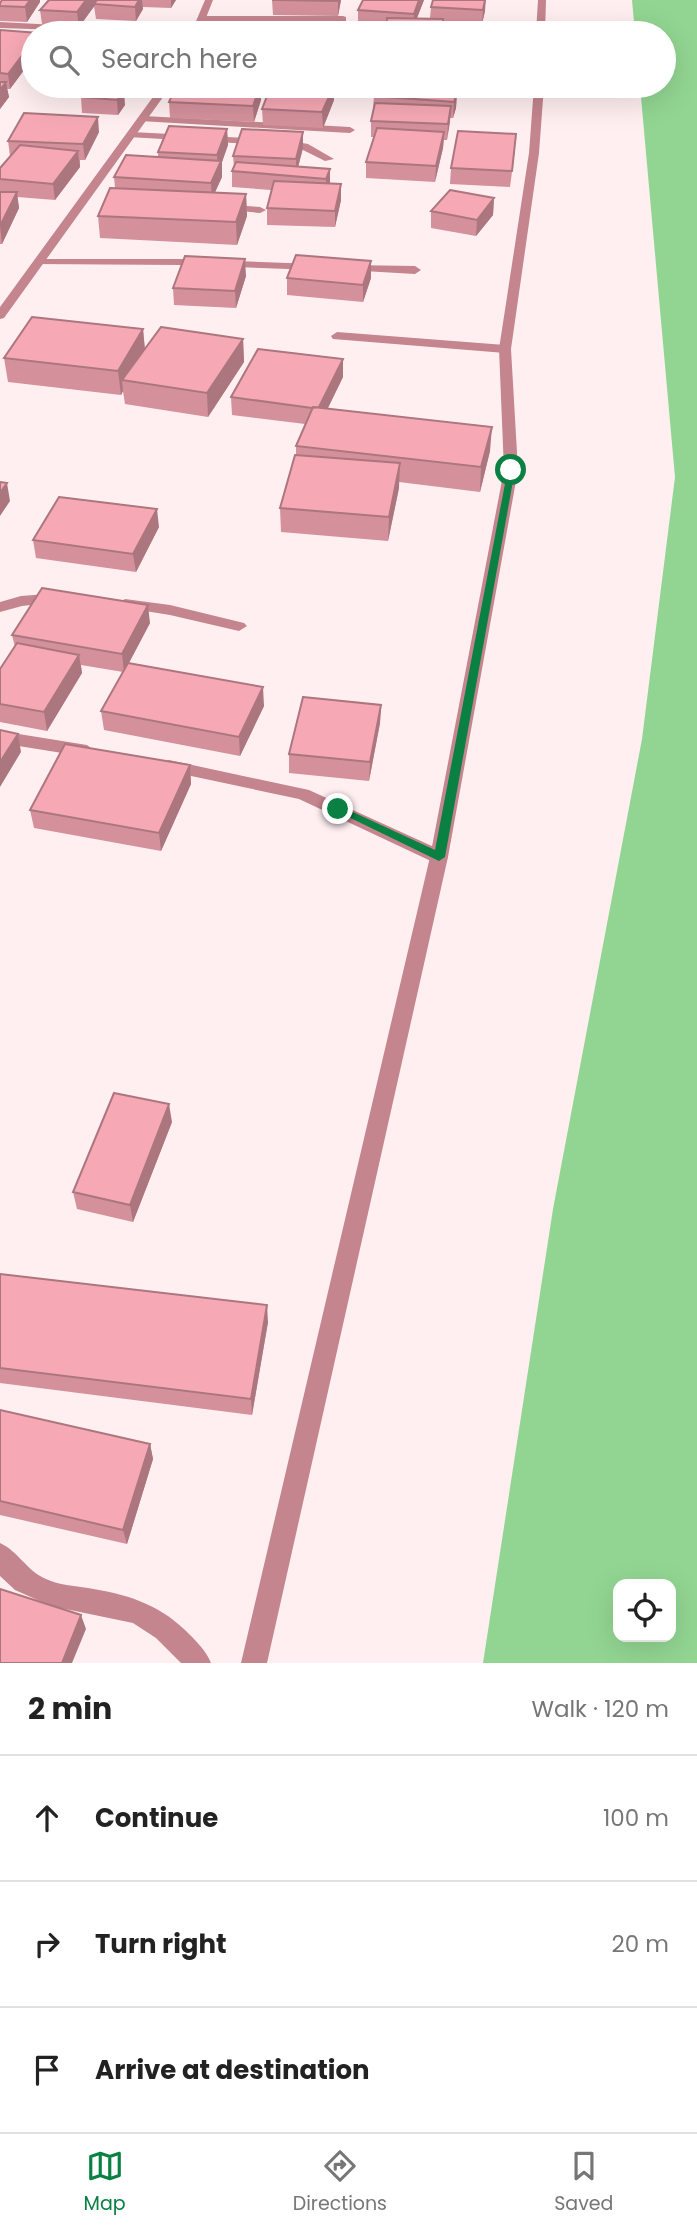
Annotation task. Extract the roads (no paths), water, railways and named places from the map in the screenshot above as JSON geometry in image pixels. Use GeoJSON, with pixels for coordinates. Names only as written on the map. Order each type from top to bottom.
{"type":"FeatureCollection","features":[{"type":"Feature","properties":{"kind":"street"},"geometry":{"type":"LineString","coordinates":[[209,0],[202,19],[343,19]]}},
{"type":"Feature","properties":{"kind":"street"},"geometry":{"type":"LineString","coordinates":[[541,21],[542,0]]}},
{"type":"Feature","properties":{"kind":"street"},"geometry":{"type":"LineString","coordinates":[[0,25],[21,26]]}},
{"type":"Feature","properties":{"kind":"street"},"geometry":{"type":"LineString","coordinates":[[2,308],[158,98]]}},
{"type":"Feature","properties":{"kind":"street"},"geometry":{"type":"LineString","coordinates":[[254,1663],[439,857],[511,470],[505,349],[534,153],[537,98]]}},
{"type":"Feature","properties":{"kind":"street"},"geometry":{"type":"LineString","coordinates":[[144,120],[350,130]]}},
{"type":"Feature","properties":{"kind":"street"},"geometry":{"type":"LineString","coordinates":[[132,135],[304,146],[329,159]]}},
{"type":"Feature","properties":{"kind":"street"},"geometry":{"type":"LineString","coordinates":[[88,195],[101,196]]}},
{"type":"Feature","properties":{"kind":"street"},"geometry":{"type":"LineString","coordinates":[[212,205],[260,210]]}},
{"type":"Feature","properties":{"kind":"street"},"geometry":{"type":"LineString","coordinates":[[38,262],[182,262],[415,270]]}},
{"type":"Feature","properties":{"kind":"street"},"geometry":{"type":"LineString","coordinates":[[337,336],[505,349]]}},
{"type":"Feature","properties":{"kind":"street"},"geometry":{"type":"LineString","coordinates":[[0,607],[21,601],[71,598]]}},
{"type":"Feature","properties":{"kind":"street"},"geometry":{"type":"LineString","coordinates":[[106,601],[170,610],[239,625]]}},
{"type":"Feature","properties":{"kind":"street"},"geometry":{"type":"LineString","coordinates":[[0,737],[107,755]]}},
{"type":"Feature","properties":{"kind":"street"},"geometry":{"type":"LineString","coordinates":[[148,762],[303,794],[439,857]]}},
{"type":"Feature","properties":{"kind":"street"},"geometry":{"type":"LineString","coordinates":[[0,1556],[10,1571],[26,1584],[54,1597],[139,1612],[172,1632],[198,1663]]}}]}
